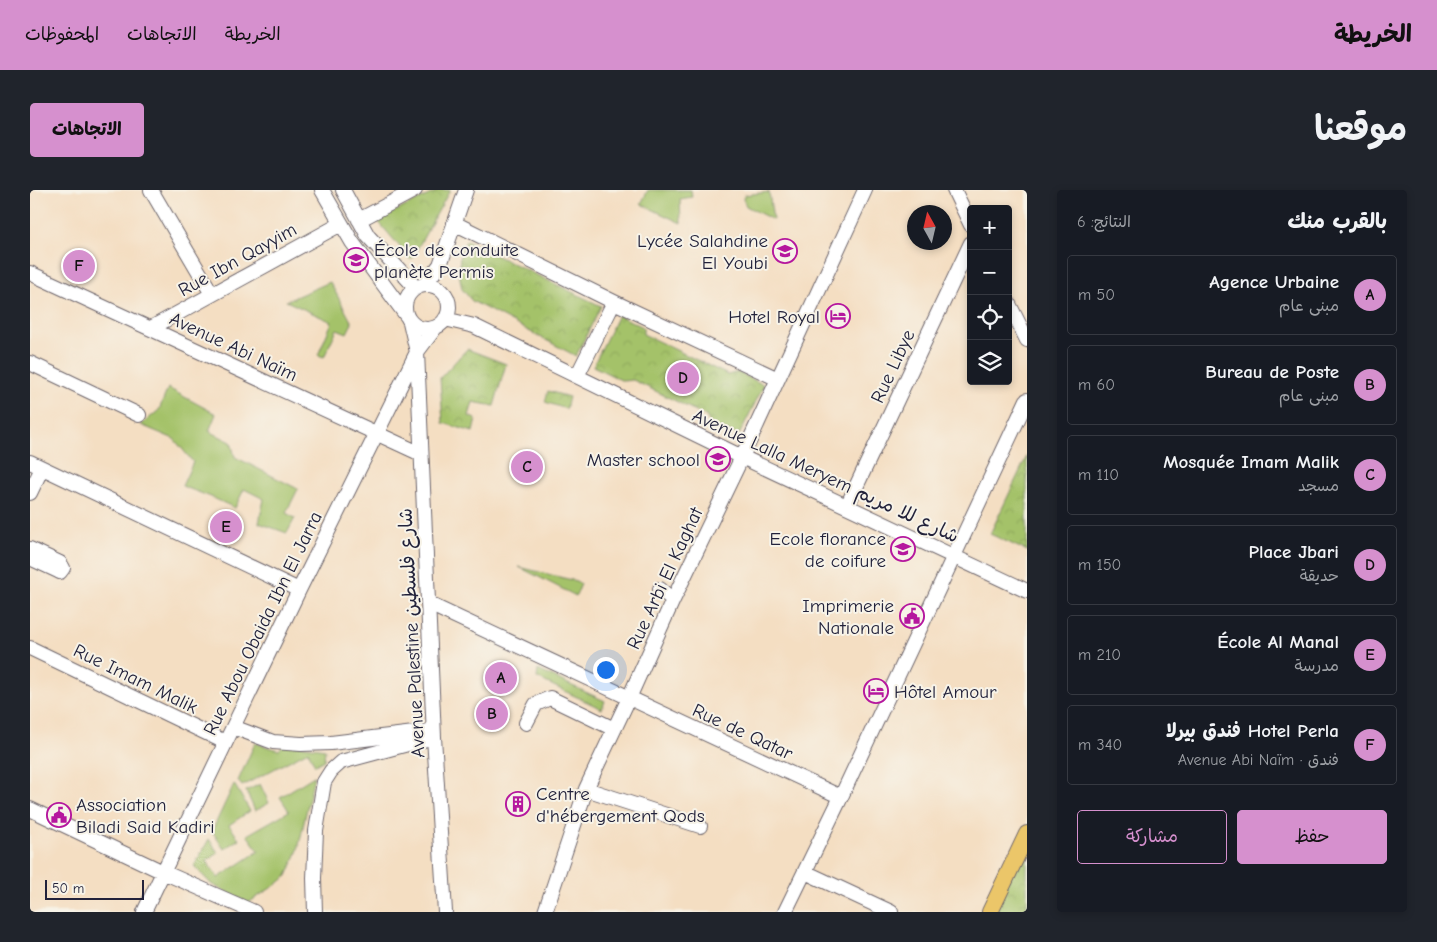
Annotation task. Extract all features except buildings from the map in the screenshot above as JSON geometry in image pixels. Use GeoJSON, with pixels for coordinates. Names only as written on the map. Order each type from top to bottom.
{"type":"FeatureCollection","features":[{"type":"Feature","properties":{"kind":"main road"},"geometry":{"type":"LineString","coordinates":[[990,912],[1027,834]]}},
{"type":"Feature","properties":{"kind":"street"},"geometry":{"type":"LineString","coordinates":[[151,190],[212,294]]}},
{"type":"Feature","properties":{"kind":"street"},"geometry":{"type":"LineString","coordinates":[[322,190],[352,242],[408,319],[415,326],[422,329],[440,324]]}},
{"type":"Feature","properties":{"kind":"street"},"geometry":{"type":"LineString","coordinates":[[343,190],[368,236],[420,286],[430,285],[446,297]]}},
{"type":"Feature","properties":{"kind":"street"},"geometry":{"type":"LineString","coordinates":[[359,220],[415,190]]}},
{"type":"Feature","properties":{"kind":"street"},"geometry":{"type":"LineString","coordinates":[[408,319],[404,309],[407,297],[440,265],[466,190]]}},
{"type":"Feature","properties":{"kind":"street","name":"Rue Arbi El Kaghat"},"geometry":{"type":"LineString","coordinates":[[545,912],[586,789],[673,600],[742,457],[864,190]]}},
{"type":"Feature","properties":{"kind":"street"},"geometry":{"type":"LineString","coordinates":[[954,190],[967,218]]}},
{"type":"Feature","properties":{"kind":"street"},"geometry":{"type":"LineString","coordinates":[[454,223],[614,302],[778,378]]}},
{"type":"Feature","properties":{"kind":"street","name":"Rue Ibn Qayyim"},"geometry":{"type":"LineString","coordinates":[[151,328],[341,224]]}},
{"type":"Feature","properties":{"kind":"street","name":"Rue Libye"},"geometry":{"type":"LineString","coordinates":[[847,506],[968,250]]}},
{"type":"Feature","properties":{"kind":"street"},"geometry":{"type":"LineString","coordinates":[[418,352],[449,309],[440,265]]}},
{"type":"Feature","properties":{"kind":"street","name":"Avenue Abi Naïm"},"geometry":{"type":"LineString","coordinates":[[30,273],[421,454]]}},
{"type":"Feature","properties":{"kind":"street","name":"Avenue Lalla Meryem شارع للا مريم"},"geometry":{"type":"LineString","coordinates":[[446,297],[474,326],[742,457],[1027,591]]}},
{"type":"Feature","properties":{"kind":"street"},"geometry":{"type":"LineString","coordinates":[[577,376],[614,302]]}},
{"type":"Feature","properties":{"kind":"street"},"geometry":{"type":"LineString","coordinates":[[1012,310],[1026,337]]}},
{"type":"Feature","properties":{"kind":"street","name":"Avenue Palestine شارع فلسطين"},"geometry":{"type":"LineString","coordinates":[[408,319],[418,352],[421,454],[444,912]]}},
{"type":"Feature","properties":{"kind":"street","name":"Avenue Lalla Meryem شارع للا مريم"},"geometry":{"type":"LineString","coordinates":[[440,324],[474,326]]}},
{"type":"Feature","properties":{"kind":"street","name":"Rue Abou Obaida Ibn El Jarra"},"geometry":{"type":"LineString","coordinates":[[144,912],[299,590],[418,352]]}},
{"type":"Feature","properties":{"kind":"street"},"geometry":{"type":"LineString","coordinates":[[30,363],[139,415]]}},
{"type":"Feature","properties":{"kind":"street"},"geometry":{"type":"LineString","coordinates":[[785,912],[841,798],[1027,400]]}},
{"type":"Feature","properties":{"kind":"street"},"geometry":{"type":"LineString","coordinates":[[30,493],[36,465],[299,590]]}},
{"type":"Feature","properties":{"kind":"street"},"geometry":{"type":"LineString","coordinates":[[660,589],[673,600]]}},
{"type":"Feature","properties":{"kind":"street","name":"Rue de Qatar"},"geometry":{"type":"LineString","coordinates":[[429,604],[841,798]]}},
{"type":"Feature","properties":{"kind":"street","name":"Rue Imam Malik"},"geometry":{"type":"LineString","coordinates":[[30,648],[225,742]]}},
{"type":"Feature","properties":{"kind":"street"},"geometry":{"type":"LineString","coordinates":[[526,723],[536,704],[550,698],[614,729]]}},
{"type":"Feature","properties":{"kind":"street"},"geometry":{"type":"LineString","coordinates":[[233,727],[273,742],[301,744],[434,734]]}},
{"type":"Feature","properties":{"kind":"street"},"geometry":{"type":"LineString","coordinates":[[316,912],[314,878],[316,830],[324,782],[331,771],[342,762],[434,734]]}},
{"type":"Feature","properties":{"kind":"street"},"geometry":{"type":"LineString","coordinates":[[586,789],[700,826]]}},
{"type":"Feature","properties":{"kind":"street"},"geometry":{"type":"LineString","coordinates":[[30,809],[254,912]]}},
{"type":"Feature","properties":{"kind":"street"},"geometry":{"type":"LineString","coordinates":[[805,872],[891,912]]}},
{"type":"Feature","properties":{"kind":"green space"},"geometry":{"type":"Polygon","coordinates":[[[439,190],[450,190],[411,260],[377,220],[439,190]]]}},
{"type":"Feature","properties":{"kind":"green space"},"geometry":{"type":"Polygon","coordinates":[[[648,190],[691,190],[692,197],[680,199],[681,223],[641,204],[648,190]]]}},
{"type":"Feature","properties":{"kind":"green space"},"geometry":{"type":"Polygon","coordinates":[[[769,192],[773,220],[746,206],[743,199],[744,195],[769,192]]]}},
{"type":"Feature","properties":{"kind":"green space"},"geometry":{"type":"Polygon","coordinates":[[[466,241],[601,306],[576,356],[472,301],[462,289],[459,273],[460,253],[466,241]]]}},
{"type":"Feature","properties":{"kind":"green space"},"geometry":{"type":"Polygon","coordinates":[[[330,282],[352,323],[347,333],[337,329],[324,357],[318,355],[332,322],[286,301],[330,282]]]}},
{"type":"Feature","properties":{"kind":"green space"},"geometry":{"type":"Polygon","coordinates":[[[618,315],[643,327],[643,334],[728,375],[738,372],[764,385],[739,435],[711,425],[706,416],[633,380],[623,381],[593,366],[618,315]]]}},
{"type":"Feature","properties":{"kind":"green space"},"geometry":{"type":"Polygon","coordinates":[[[467,349],[506,364],[494,406],[473,402],[469,416],[476,419],[473,432],[443,423],[440,378],[467,349]]]}},
{"type":"Feature","properties":{"kind":"green space"},"geometry":{"type":"Polygon","coordinates":[[[168,388],[216,414],[209,431],[231,442],[235,457],[298,489],[286,513],[295,518],[287,533],[259,523],[264,499],[244,489],[235,508],[182,486],[193,462],[174,439],[141,425],[159,410],[168,388]]]}},
{"type":"Feature","properties":{"kind":"green space"},"geometry":{"type":"Polygon","coordinates":[[[548,391],[569,397],[566,409],[545,402],[548,391]]]}},
{"type":"Feature","properties":{"kind":"green space"},"geometry":{"type":"Polygon","coordinates":[[[1027,456],[1027,551],[990,534],[1027,456]]]}},
{"type":"Feature","properties":{"kind":"green space"},"geometry":{"type":"Polygon","coordinates":[[[519,567],[576,581],[581,584],[576,596],[519,567]]]}},
{"type":"Feature","properties":{"kind":"green space"},"geometry":{"type":"Polygon","coordinates":[[[538,670],[605,701],[602,709],[537,678],[538,670]]]}},
{"type":"Feature","properties":{"kind":"green space"},"geometry":{"type":"Polygon","coordinates":[[[255,743],[279,750],[285,743],[325,749],[324,760],[315,765],[308,751],[242,786],[238,781],[255,743]]]}},
{"type":"Feature","properties":{"kind":"green space"},"geometry":{"type":"Polygon","coordinates":[[[314,776],[298,850],[287,876],[277,884],[248,903],[211,884],[194,866],[209,839],[218,853],[206,861],[218,878],[259,851],[247,835],[289,811],[280,797],[314,776]]]}},
{"type":"Feature","properties":{"kind":"green space"},"geometry":{"type":"Polygon","coordinates":[[[234,784],[250,811],[229,825],[239,839],[224,849],[212,831],[234,784]]]}},
{"type":"Feature","properties":{"kind":"green space"},"geometry":{"type":"Polygon","coordinates":[[[260,784],[269,803],[255,811],[246,791],[260,784]]]}},
{"type":"Feature","properties":{"kind":"green space"},"geometry":{"type":"Polygon","coordinates":[[[1027,836],[1027,912],[990,912],[1027,836]]]}},
{"type":"Feature","properties":{"kind":"place","name":"Lycée Salahdine El Youbi"},"geometry":{"type":"Point","coordinates":[785,251]}},
{"type":"Feature","properties":{"kind":"place","name":"École de conduite planète Permis"},"geometry":{"type":"Point","coordinates":[356,260]}},
{"type":"Feature","properties":{"kind":"place","name":"Hotel Perla فندق بيرلا"},"geometry":{"type":"Point","coordinates":[79,266]}},
{"type":"Feature","properties":{"kind":"place","name":"Hotel Royal"},"geometry":{"type":"Point","coordinates":[838,316]}},
{"type":"Feature","properties":{"kind":"place","name":"Place Jbari"},"geometry":{"type":"Point","coordinates":[683,378]}},
{"type":"Feature","properties":{"kind":"place","name":"Master school"},"geometry":{"type":"Point","coordinates":[718,459]}},
{"type":"Feature","properties":{"kind":"place","name":"Mosquée Imam Malik"},"geometry":{"type":"Point","coordinates":[527,467]}},
{"type":"Feature","properties":{"kind":"place","name":"École Al Manal"},"geometry":{"type":"Point","coordinates":[226,527]}},
{"type":"Feature","properties":{"kind":"place","name":"Ecole florance de coifure"},"geometry":{"type":"Point","coordinates":[903,549]}},
{"type":"Feature","properties":{"kind":"place","name":"Imprimerie Nationale"},"geometry":{"type":"Point","coordinates":[912,616]}},
{"type":"Feature","properties":{"kind":"place","name":"Agence Urbaine"},"geometry":{"type":"Point","coordinates":[501,678]}},
{"type":"Feature","properties":{"kind":"place","name":"Hôtel Amour"},"geometry":{"type":"Point","coordinates":[876,691]}},
{"type":"Feature","properties":{"kind":"place","name":"Bureau de Poste"},"geometry":{"type":"Point","coordinates":[492,714]}},
{"type":"Feature","properties":{"kind":"place","name":"Centre d'hébergement Qods"},"geometry":{"type":"Point","coordinates":[518,804]}},
{"type":"Feature","properties":{"kind":"place","name":"Association Biladi Said Kadiri"},"geometry":{"type":"Point","coordinates":[59,815]}}]}
